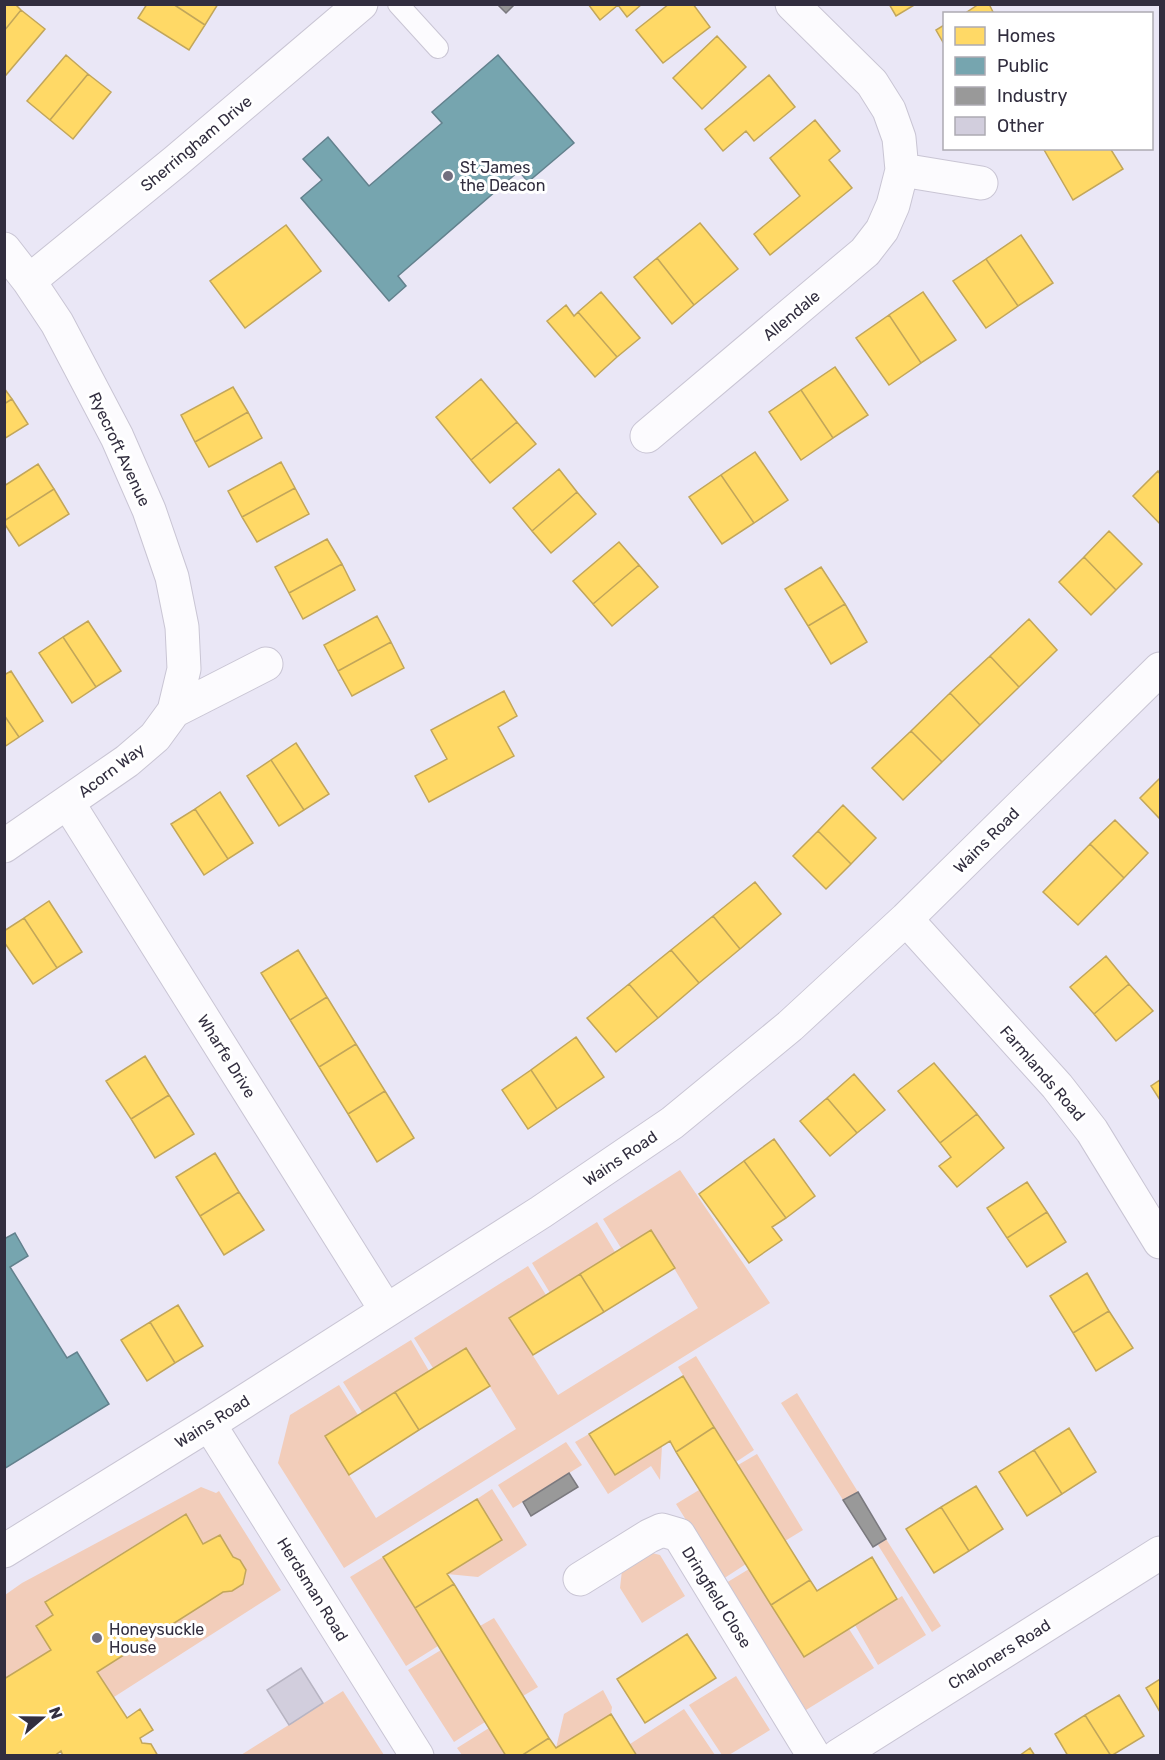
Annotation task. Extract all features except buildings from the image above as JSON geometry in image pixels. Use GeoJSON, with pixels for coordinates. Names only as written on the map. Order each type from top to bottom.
{"type":"FeatureCollection","features":[{"type":"Feature","properties":{"kind":"street","name":"Sherringham Drive"},"geometry":{"type":"LineString","coordinates":[[29,281],[176,161],[361,4]]}},
{"type":"Feature","properties":{"kind":"street","name":"Allendale"},"geometry":{"type":"LineString","coordinates":[[647,436],[865,252],[882,230],[893,205],[902,170],[899,138],[889,110],[872,84],[792,4]]}},
{"type":"Feature","properties":{"kind":"street"},"geometry":{"type":"LineString","coordinates":[[902,170],[981,183]]}},
{"type":"Feature","properties":{"kind":"street","name":"Ryecroft Avenue"},"geometry":{"type":"LineString","coordinates":[[4,249],[57,323],[117,437],[149,510],[174,587],[182,627],[184,669]]}},
{"type":"Feature","properties":{"kind":"street"},"geometry":{"type":"LineString","coordinates":[[174,711],[266,664]]}},
{"type":"Feature","properties":{"kind":"street","name":"Acorn Way"},"geometry":{"type":"LineString","coordinates":[[4,846],[127,761],[155,737],[174,711],[184,669]]}},
{"type":"Feature","properties":{"kind":"street","name":"Wains Road"},"geometry":{"type":"LineString","coordinates":[[4,1551],[209,1424],[541,1212],[672,1123],[790,1026],[906,919],[1161,669]]}},
{"type":"Feature","properties":{"kind":"street","name":"Wharfe Drive"},"geometry":{"type":"LineString","coordinates":[[68,803],[386,1310]]}},
{"type":"Feature","properties":{"kind":"street","name":"Farmlands Road"},"geometry":{"type":"LineString","coordinates":[[906,919],[1057,1086],[1092,1131],[1161,1242]]}},
{"type":"Feature","properties":{"kind":"street","name":"Herdsman Road"},"geometry":{"type":"LineString","coordinates":[[209,1424],[417,1755]]}},
{"type":"Feature","properties":{"kind":"street","name":"Dringfield Close"},"geometry":{"type":"LineString","coordinates":[[580,1579],[662,1530],[679,1535],[814,1755]]}},
{"type":"Feature","properties":{"kind":"street","name":"Chaloners Road"},"geometry":{"type":"LineString","coordinates":[[838,1755],[1161,1553]]}},
{"type":"Feature","properties":{"kind":"lane"},"geometry":{"type":"LineString","coordinates":[[398,4],[438,48]]}},
{"type":"Feature","properties":{"kind":"shaded area"},"geometry":{"type":"Polygon","coordinates":[[[680,1170],[770,1303],[344,1568],[278,1463],[290,1415],[339,1385],[358,1415],[325,1436],[376,1518],[516,1429],[466,1348],[433,1368],[414,1338],[528,1266],[546,1295],[509,1318],[558,1395],[698,1308],[651,1230],[621,1248],[603,1219],[680,1170]]]}},
{"type":"Feature","properties":{"kind":"shaded area"},"geometry":{"type":"Polygon","coordinates":[[[597,1222],[615,1252],[550,1293],[532,1263],[597,1222]]]}},
{"type":"Feature","properties":{"kind":"shaded area"},"geometry":{"type":"Polygon","coordinates":[[[411,1340],[429,1371],[362,1412],[343,1382],[411,1340]]]}},
{"type":"Feature","properties":{"kind":"shaded area"},"geometry":{"type":"Polygon","coordinates":[[[696,1356],[754,1450],[736,1462],[678,1367],[696,1356]]]}},
{"type":"Feature","properties":{"kind":"shaded area"},"geometry":{"type":"Polygon","coordinates":[[[797,1393],[858,1492],[843,1500],[781,1403],[797,1393]]]}},
{"type":"Feature","properties":{"kind":"shaded area"},"geometry":{"type":"Polygon","coordinates":[[[589,1434],[615,1475],[662,1446],[660,1480],[651,1466],[608,1494],[575,1442],[589,1434]]]}},
{"type":"Feature","properties":{"kind":"shaded area"},"geometry":{"type":"Polygon","coordinates":[[[566,1442],[582,1465],[513,1508],[498,1485],[566,1442]]]}},
{"type":"Feature","properties":{"kind":"shaded area"},"geometry":{"type":"Polygon","coordinates":[[[757,1454],[803,1530],[785,1541],[738,1465],[757,1454]]]}},
{"type":"Feature","properties":{"kind":"shaded area"},"geometry":{"type":"Polygon","coordinates":[[[201,1487],[216,1493],[219,1491],[281,1590],[114,1697],[97,1672],[223,1592],[232,1591],[244,1584],[246,1570],[240,1560],[233,1557],[220,1535],[203,1544],[185,1514],[45,1601],[53,1615],[36,1626],[51,1650],[5,1679],[5,1595],[22,1583],[201,1487]]]}},
{"type":"Feature","properties":{"kind":"shaded area"},"geometry":{"type":"Polygon","coordinates":[[[492,1489],[527,1545],[478,1577],[447,1574],[502,1541],[477,1499],[492,1489]]]}},
{"type":"Feature","properties":{"kind":"shaded area"},"geometry":{"type":"Polygon","coordinates":[[[699,1490],[746,1564],[723,1579],[676,1504],[699,1490]]]}},
{"type":"Feature","properties":{"kind":"shaded area"},"geometry":{"type":"Polygon","coordinates":[[[886,1539],[941,1626],[932,1632],[878,1545],[886,1539]]]}},
{"type":"Feature","properties":{"kind":"shaded area"},"geometry":{"type":"Polygon","coordinates":[[[648,1552],[660,1555],[685,1596],[642,1623],[620,1588],[622,1570],[648,1552]]]}},
{"type":"Feature","properties":{"kind":"shaded area"},"geometry":{"type":"Polygon","coordinates":[[[383,1557],[438,1646],[406,1666],[350,1577],[383,1557]]]}},
{"type":"Feature","properties":{"kind":"shaded area"},"geometry":{"type":"Polygon","coordinates":[[[749,1569],[804,1657],[849,1629],[874,1668],[806,1710],[726,1583],[749,1569]]]}},
{"type":"Feature","properties":{"kind":"shaded area"},"geometry":{"type":"Polygon","coordinates":[[[902,1596],[926,1635],[878,1665],[855,1625],[902,1596]]]}},
{"type":"Feature","properties":{"kind":"shaded area"},"geometry":{"type":"Polygon","coordinates":[[[494,1618],[538,1687],[523,1696],[480,1626],[494,1618]]]}},
{"type":"Feature","properties":{"kind":"shaded area"},"geometry":{"type":"Polygon","coordinates":[[[441,1650],[485,1722],[454,1742],[408,1670],[441,1650]]]}},
{"type":"Feature","properties":{"kind":"shaded area"},"geometry":{"type":"Polygon","coordinates":[[[736,1676],[770,1730],[729,1755],[722,1755],[689,1705],[736,1676]]]}},
{"type":"Feature","properties":{"kind":"shaded area"},"geometry":{"type":"Polygon","coordinates":[[[603,1690],[612,1707],[611,1714],[556,1748],[564,1714],[603,1690]]]}},
{"type":"Feature","properties":{"kind":"shaded area"},"geometry":{"type":"Polygon","coordinates":[[[343,1691],[384,1755],[241,1755],[343,1691]]]}},
{"type":"Feature","properties":{"kind":"shaded area"},"geometry":{"type":"Polygon","coordinates":[[[684,1709],[715,1755],[637,1755],[630,1744],[684,1709]]]}},
{"type":"Feature","properties":{"kind":"shaded area"},"geometry":{"type":"Polygon","coordinates":[[[489,1728],[506,1755],[462,1755],[457,1748],[489,1728]]]}},
{"type":"Feature","properties":{"kind":"place","name":"St James the Deacon"},"geometry":{"type":"Point","coordinates":[448,176]}},
{"type":"Feature","properties":{"kind":"place","name":"Honeysuckle House"},"geometry":{"type":"Point","coordinates":[97,1638]}}]}
